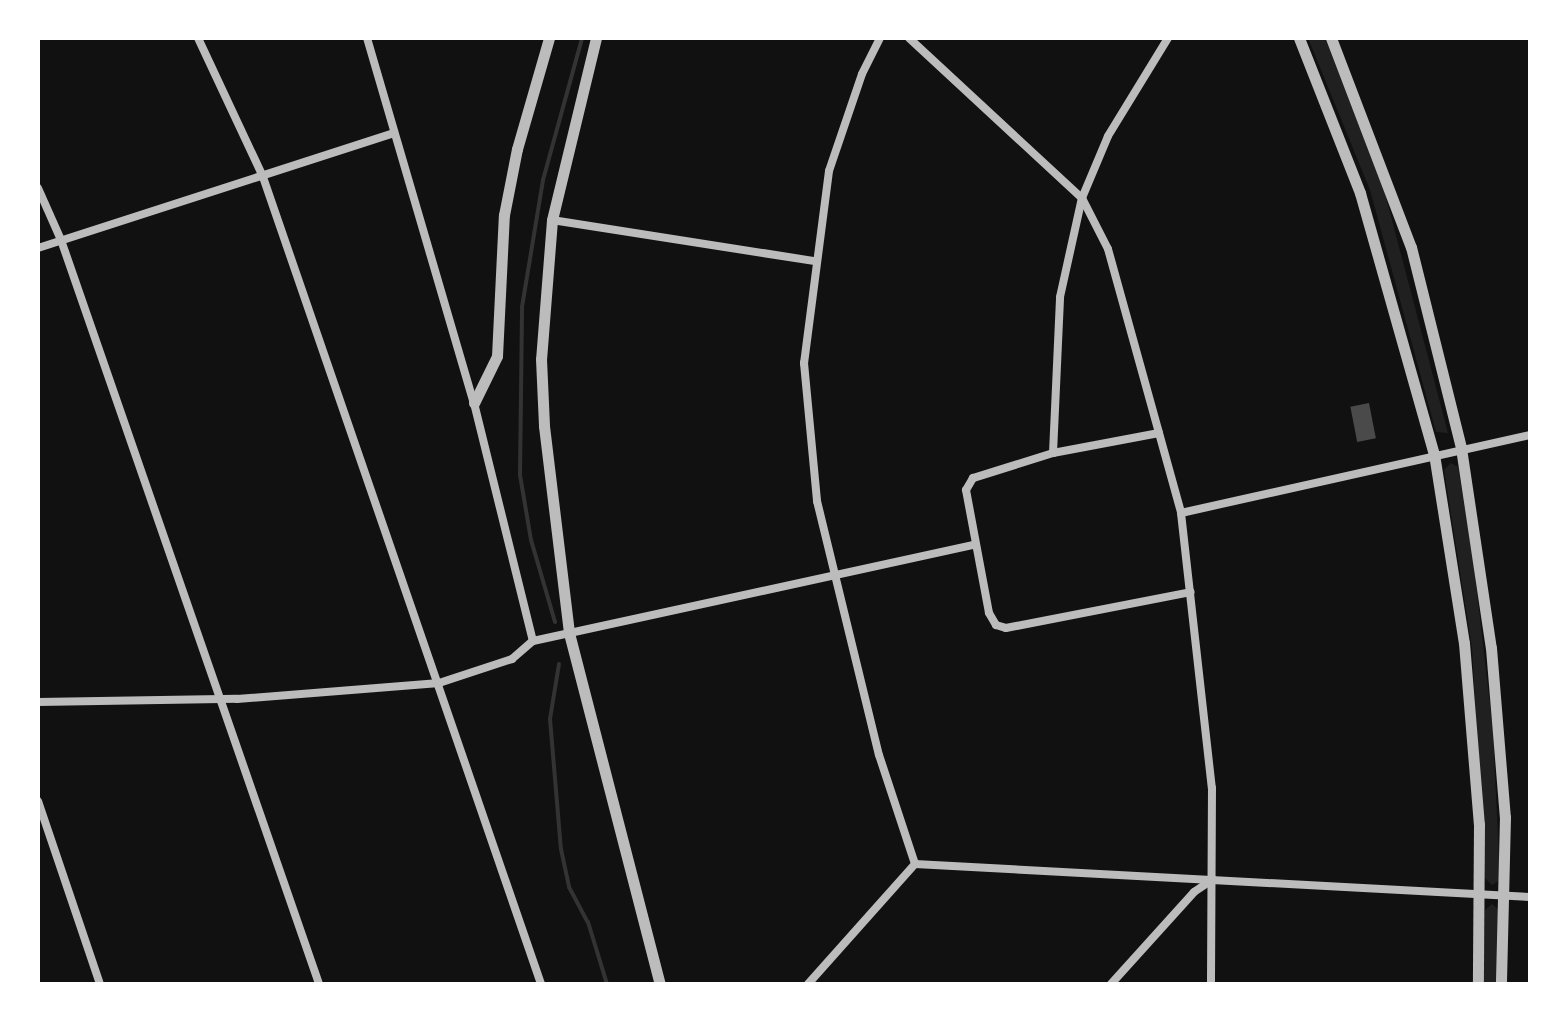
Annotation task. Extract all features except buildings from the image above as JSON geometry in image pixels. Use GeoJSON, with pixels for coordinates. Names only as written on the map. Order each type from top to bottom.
{"type":"FeatureCollection","features":[{"type":"Feature","properties":{"kind":"street"},"geometry":{"type":"LineString","coordinates":[[198,38],[263,177],[541,984]]}},
{"type":"Feature","properties":{"kind":"street"},"geometry":{"type":"LineString","coordinates":[[367,38],[474,403],[533,641]]}},
{"type":"Feature","properties":{"kind":"street"},"geometry":{"type":"LineString","coordinates":[[474,403],[497,356],[504,215],[517,149],[549,38]]}},
{"type":"Feature","properties":{"kind":"street"},"geometry":{"type":"LineString","coordinates":[[596,38],[552,220],[541,359],[544,426],[569,633],[660,984]]}},
{"type":"Feature","properties":{"kind":"street"},"geometry":{"type":"LineString","coordinates":[[880,38],[862,74],[829,171],[804,363],[807,423],[817,501],[879,755],[915,864]]}},
{"type":"Feature","properties":{"kind":"street"},"geometry":{"type":"LineString","coordinates":[[909,38],[1082,198],[1108,249],[1181,513],[1206,712],[1214,879],[1211,984]]}},
{"type":"Feature","properties":{"kind":"street"},"geometry":{"type":"LineString","coordinates":[[1053,453],[1060,297],[1082,198],[1108,136],[1168,38]]}},
{"type":"Feature","properties":{"kind":"street"},"geometry":{"type":"LineString","coordinates":[[1299,38],[1360,193],[1434,454],[1464,643],[1481,894],[1478,984]]}},
{"type":"Feature","properties":{"kind":"street"},"geometry":{"type":"LineString","coordinates":[[1331,38],[1407,234],[1461,448],[1491,648],[1505,817],[1506,896],[1501,984]]}},
{"type":"Feature","properties":{"kind":"street"},"geometry":{"type":"LineString","coordinates":[[38,248],[393,133]]}},
{"type":"Feature","properties":{"kind":"street"},"geometry":{"type":"LineString","coordinates":[[38,188],[61,240],[319,984]]}},
{"type":"Feature","properties":{"kind":"street"},"geometry":{"type":"LineString","coordinates":[[552,220],[815,261]]}},
{"type":"Feature","properties":{"kind":"street"},"geometry":{"type":"LineString","coordinates":[[1159,433],[1053,453],[973,478],[966,490],[975,545],[989,613],[996,625],[1006,628],[1191,592]]}},
{"type":"Feature","properties":{"kind":"street"},"geometry":{"type":"LineString","coordinates":[[1181,513],[1530,435]]}},
{"type":"Feature","properties":{"kind":"street"},"geometry":{"type":"LineString","coordinates":[[38,702],[219,698],[439,683],[512,659],[533,641],[975,545]]}},
{"type":"Feature","properties":{"kind":"street"},"geometry":{"type":"LineString","coordinates":[[38,801],[100,984]]}},
{"type":"Feature","properties":{"kind":"street"},"geometry":{"type":"LineString","coordinates":[[915,864],[1530,897]]}},
{"type":"Feature","properties":{"kind":"street"},"geometry":{"type":"LineString","coordinates":[[808,984],[915,864]]}},
{"type":"Feature","properties":{"kind":"street"},"geometry":{"type":"LineString","coordinates":[[1111,984],[1194,892],[1214,879]]}},
{"type":"Feature","properties":{"kind":"shaded area"},"geometry":{"type":"Polygon","coordinates":[[[1308,38],[1325,38],[1383,186],[1448,433],[1436,432],[1370,190],[1308,38]]]}},
{"type":"Feature","properties":{"kind":"shaded area"},"geometry":{"type":"Polygon","coordinates":[[[1451,463],[1458,467],[1473,558],[1493,731],[1500,880],[1492,885],[1485,878],[1472,648],[1444,470],[1451,463]]]}},
{"type":"Feature","properties":{"kind":"shaded area"},"geometry":{"type":"Polygon","coordinates":[[[1492,904],[1500,911],[1497,984],[1483,984],[1485,910],[1492,904]]]}},
{"type":"Feature","properties":{"kind":"waterway"},"geometry":{"type":"LineString","coordinates":[[555,622],[531,540],[520,475],[522,307],[543,180],[582,38]]}},
{"type":"Feature","properties":{"kind":"waterway"},"geometry":{"type":"LineString","coordinates":[[559,664],[550,719],[561,849],[569,887],[588,922],[607,984]]}}]}
